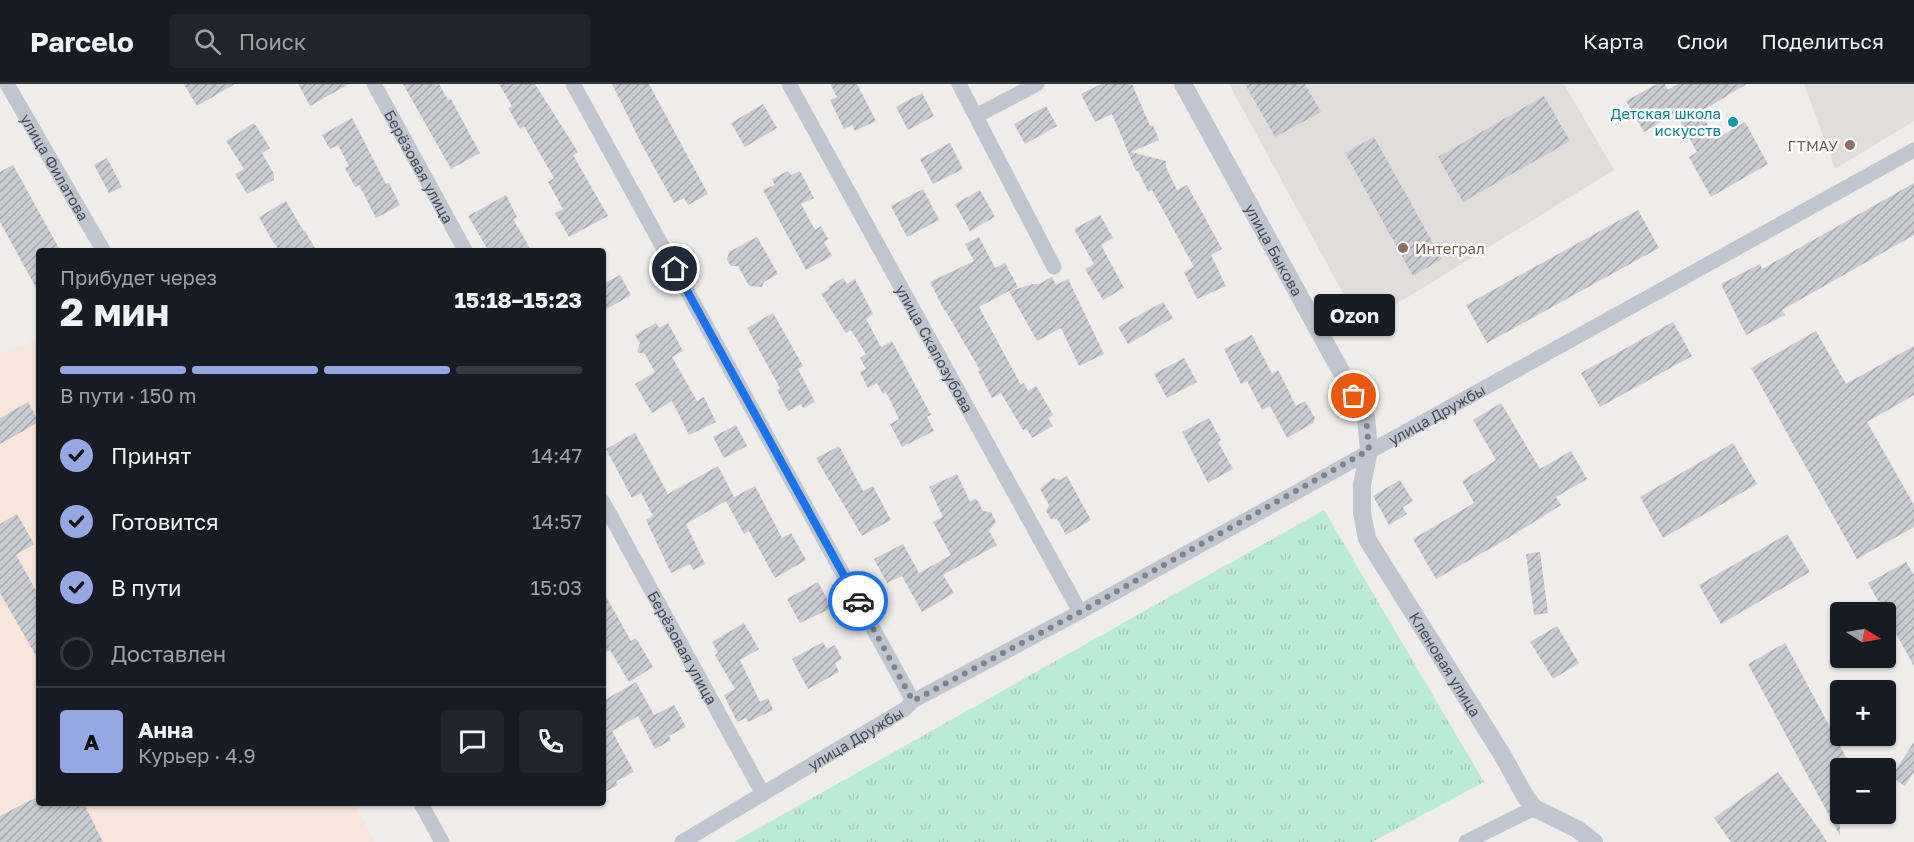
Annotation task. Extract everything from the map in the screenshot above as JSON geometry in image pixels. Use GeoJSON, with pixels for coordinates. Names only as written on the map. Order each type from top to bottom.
{"type":"FeatureCollection","features":[{"type":"Feature","properties":{"kind":"street","name":"улица Филатова"},"geometry":{"type":"LineString","coordinates":[[7,84],[102,248]]}},
{"type":"Feature","properties":{"kind":"street","name":"Берёзовая улица"},"geometry":{"type":"LineString","coordinates":[[374,84],[464,248]]}},
{"type":"Feature","properties":{"kind":"street"},"geometry":{"type":"LineString","coordinates":[[573,84],[913,701]]}},
{"type":"Feature","properties":{"kind":"street","name":"улица Скалозубова"},"geometry":{"type":"LineString","coordinates":[[789,84],[1080,612]]}},
{"type":"Feature","properties":{"kind":"street"},"geometry":{"type":"LineString","coordinates":[[959,84],[1054,267]]}},
{"type":"Feature","properties":{"kind":"street"},"geometry":{"type":"LineString","coordinates":[[976,116],[1036,84]]}},
{"type":"Feature","properties":{"kind":"street","name":"улица Быкова"},"geometry":{"type":"LineString","coordinates":[[1183,84],[1366,417],[1369,450]]}},
{"type":"Feature","properties":{"kind":"street","name":"улица Дружбы"},"geometry":{"type":"LineString","coordinates":[[682,842],[905,709],[913,701],[1080,612],[1914,150]]}},
{"type":"Feature","properties":{"kind":"street","name":"Кленовая улица"},"geometry":{"type":"LineString","coordinates":[[1369,450],[1362,485],[1362,513],[1367,539],[1534,808]]}},
{"type":"Feature","properties":{"kind":"street","name":"Берёзовая улица"},"geometry":{"type":"LineString","coordinates":[[606,507],[763,794]]}},
{"type":"Feature","properties":{"kind":"street"},"geometry":{"type":"LineString","coordinates":[[422,806],[442,842]]}},
{"type":"Feature","properties":{"kind":"street"},"geometry":{"type":"LineString","coordinates":[[1466,842],[1534,808],[1577,829],[1594,842]]}},
{"type":"Feature","properties":{"kind":"shaded area","name":"Интеграл"},"geometry":{"type":"Polygon","coordinates":[[[1229,84],[1564,84],[1614,170],[1361,326],[1229,84]]]}},
{"type":"Feature","properties":{"kind":"shaded area","name":"ГТМАУ"},"geometry":{"type":"Polygon","coordinates":[[[1804,84],[1914,84],[1914,121],[1835,169],[1804,84]]]}},
{"type":"Feature","properties":{"kind":"shaded area"},"geometry":{"type":"Polygon","coordinates":[[[36,341],[36,806],[356,806],[375,842],[0,842],[0,353],[36,341]]]}},
{"type":"Feature","properties":{"kind":"green space"},"geometry":{"type":"Polygon","coordinates":[[[1324,510],[1484,782],[1372,842],[734,842],[1324,510]]]}},
{"type":"Feature","properties":{"kind":"building"},"geometry":{"type":"Polygon","coordinates":[[[184,84],[235,84],[197,106],[184,84]]]}},
{"type":"Feature","properties":{"kind":"building"},"geometry":{"type":"Polygon","coordinates":[[[298,84],[349,84],[310,106],[298,84]]]}},
{"type":"Feature","properties":{"kind":"building"},"geometry":{"type":"Polygon","coordinates":[[[403,84],[439,84],[448,100],[451,99],[480,153],[451,169],[403,84]]]}},
{"type":"Feature","properties":{"kind":"building"},"geometry":{"type":"Polygon","coordinates":[[[499,84],[535,84],[578,152],[573,155],[608,216],[569,237],[555,213],[563,209],[548,182],[554,178],[524,126],[520,129],[508,108],[512,106],[499,84]]]}},
{"type":"Feature","properties":{"kind":"building"},"geometry":{"type":"Polygon","coordinates":[[[612,84],[649,84],[708,194],[688,205],[684,198],[674,203],[612,84]]]}},
{"type":"Feature","properties":{"kind":"building"},"geometry":{"type":"Polygon","coordinates":[[[830,84],[857,84],[876,121],[855,131],[852,125],[844,129],[830,100],[837,97],[830,84]]]}},
{"type":"Feature","properties":{"kind":"building"},"geometry":{"type":"Polygon","coordinates":[[[1101,84],[1132,84],[1150,126],[1153,125],[1159,140],[1131,152],[1166,161],[1166,167],[1177,190],[1187,185],[1222,249],[1211,255],[1226,286],[1197,299],[1184,272],[1194,267],[1152,190],[1148,192],[1136,171],[1112,114],[1095,122],[1081,94],[1101,84]]]}},
{"type":"Feature","properties":{"kind":"building"},"geometry":{"type":"Polygon","coordinates":[[[1245,84],[1305,84],[1321,112],[1275,137],[1245,84]]]}},
{"type":"Feature","properties":{"kind":"building"},"geometry":{"type":"Polygon","coordinates":[[[1657,84],[1665,84],[1668,90],[1678,84],[1747,84],[1700,112],[1716,139],[1745,122],[1768,164],[1711,197],[1689,157],[1697,152],[1676,113],[1644,132],[1626,101],[1657,84]]]}},
{"type":"Feature","properties":{"kind":"building"},"geometry":{"type":"Polygon","coordinates":[[[922,93],[934,116],[908,130],[896,107],[922,93]]]}},
{"type":"Feature","properties":{"kind":"building"},"geometry":{"type":"Polygon","coordinates":[[[1544,96],[1570,141],[1463,202],[1438,157],[1544,96]]]}},
{"type":"Feature","properties":{"kind":"building"},"geometry":{"type":"Polygon","coordinates":[[[763,104],[777,128],[745,147],[731,123],[763,104]]]}},
{"type":"Feature","properties":{"kind":"building"},"geometry":{"type":"Polygon","coordinates":[[[1046,106],[1057,126],[1025,144],[1014,124],[1046,106]]]}},
{"type":"Feature","properties":{"kind":"building"},"geometry":{"type":"Polygon","coordinates":[[[352,118],[386,184],[389,183],[400,205],[376,218],[359,185],[355,187],[345,168],[349,166],[338,145],[330,149],[322,135],[352,118]]]}},
{"type":"Feature","properties":{"kind":"building"},"geometry":{"type":"Polygon","coordinates":[[[254,123],[270,148],[262,153],[274,174],[274,180],[247,194],[235,174],[244,169],[226,141],[254,123]]]}},
{"type":"Feature","properties":{"kind":"building"},"geometry":{"type":"Polygon","coordinates":[[[1374,137],[1442,259],[1413,276],[1345,153],[1374,137]]]}},
{"type":"Feature","properties":{"kind":"building"},"geometry":{"type":"Polygon","coordinates":[[[950,143],[963,169],[933,184],[920,159],[950,143]]]}},
{"type":"Feature","properties":{"kind":"building"},"geometry":{"type":"Polygon","coordinates":[[[107,158],[122,187],[109,193],[94,165],[107,158]]]}},
{"type":"Feature","properties":{"kind":"building"},"geometry":{"type":"Polygon","coordinates":[[[13,165],[59,248],[36,248],[36,288],[0,222],[0,172],[13,165]]]}},
{"type":"Feature","properties":{"kind":"building"},"geometry":{"type":"Polygon","coordinates":[[[788,171],[791,175],[800,171],[814,198],[801,204],[815,230],[821,226],[828,239],[824,242],[832,256],[806,270],[763,190],[775,185],[772,179],[788,171]]]}},
{"type":"Feature","properties":{"kind":"building"},"geometry":{"type":"Polygon","coordinates":[[[1914,183],[1914,235],[1782,310],[1785,315],[1746,335],[1721,284],[1760,264],[1762,269],[1914,183]]]}},
{"type":"Feature","properties":{"kind":"building"},"geometry":{"type":"Polygon","coordinates":[[[923,189],[939,220],[907,237],[891,206],[923,189]]]}},
{"type":"Feature","properties":{"kind":"building"},"geometry":{"type":"Polygon","coordinates":[[[980,190],[995,217],[970,231],[955,204],[980,190]]]}},
{"type":"Feature","properties":{"kind":"building"},"geometry":{"type":"Polygon","coordinates":[[[506,195],[517,217],[513,219],[530,248],[487,248],[468,216],[506,195]]]}},
{"type":"Feature","properties":{"kind":"building"},"geometry":{"type":"Polygon","coordinates":[[[286,201],[315,248],[278,248],[259,217],[286,201]]]}},
{"type":"Feature","properties":{"kind":"building","name":"Интеграл"},"geometry":{"type":"Polygon","coordinates":[[[1638,210],[1659,248],[1487,343],[1466,305],[1638,210]]]}},
{"type":"Feature","properties":{"kind":"building"},"geometry":{"type":"Polygon","coordinates":[[[1100,215],[1113,238],[1101,245],[1124,288],[1103,300],[1085,269],[1094,264],[1074,229],[1100,215]]]}},
{"type":"Feature","properties":{"kind":"building"},"geometry":{"type":"Polygon","coordinates":[[[757,237],[778,274],[764,282],[762,287],[749,286],[738,266],[731,266],[727,260],[729,252],[757,237]]]}},
{"type":"Feature","properties":{"kind":"building"},"geometry":{"type":"Polygon","coordinates":[[[979,237],[995,268],[1005,263],[1018,287],[1010,291],[1039,284],[1052,277],[1056,285],[1068,279],[1104,354],[1079,366],[1061,328],[1037,341],[1009,291],[979,307],[1021,385],[1024,383],[1028,391],[1036,386],[1053,415],[1048,418],[1053,426],[1032,438],[1027,429],[1023,430],[1001,393],[992,398],[978,371],[980,370],[930,282],[974,261],[965,244],[979,237]]]}},
{"type":"Feature","properties":{"kind":"building"},"geometry":{"type":"Polygon","coordinates":[[[620,275],[631,295],[606,309],[606,282],[620,275]]]}},
{"type":"Feature","properties":{"kind":"building"},"geometry":{"type":"Polygon","coordinates":[[[843,278],[847,284],[855,279],[873,314],[866,319],[881,347],[892,341],[931,415],[927,417],[934,431],[902,447],[890,424],[899,419],[886,392],[883,394],[877,383],[868,388],[860,372],[866,369],[860,358],[866,354],[851,330],[846,333],[821,294],[843,278]]]}},
{"type":"Feature","properties":{"kind":"building"},"geometry":{"type":"Polygon","coordinates":[[[1163,302],[1173,318],[1128,344],[1118,327],[1163,302]]]}},
{"type":"Feature","properties":{"kind":"building"},"geometry":{"type":"Polygon","coordinates":[[[773,313],[803,366],[798,369],[815,402],[803,408],[801,404],[788,411],[777,390],[780,388],[747,328],[773,313]]]}},
{"type":"Feature","properties":{"kind":"building"},"geometry":{"type":"Polygon","coordinates":[[[1673,322],[1692,356],[1600,407],[1581,373],[1673,322]]]}},
{"type":"Feature","properties":{"kind":"building"},"geometry":{"type":"Polygon","coordinates":[[[656,323],[659,328],[668,323],[683,351],[672,357],[697,401],[704,397],[716,422],[689,435],[672,401],[652,413],[635,384],[655,372],[645,354],[637,352],[640,343],[635,335],[656,323]]]}},
{"type":"Feature","properties":{"kind":"building"},"geometry":{"type":"Polygon","coordinates":[[[1816,331],[1846,384],[1914,346],[1914,395],[1867,422],[1914,505],[1914,527],[1857,559],[1751,368],[1816,331]]]}},
{"type":"Feature","properties":{"kind":"building"},"geometry":{"type":"Polygon","coordinates":[[[1252,335],[1272,374],[1278,370],[1296,406],[1305,401],[1315,418],[1313,423],[1287,438],[1270,406],[1262,410],[1247,381],[1241,384],[1224,349],[1252,335]]]}},
{"type":"Feature","properties":{"kind":"building"},"geometry":{"type":"Polygon","coordinates":[[[1184,358],[1197,382],[1167,398],[1154,374],[1184,358]]]}},
{"type":"Feature","properties":{"kind":"building"},"geometry":{"type":"Polygon","coordinates":[[[28,402],[36,417],[36,424],[0,444],[0,418],[28,402]]]}},
{"type":"Feature","properties":{"kind":"building"},"geometry":{"type":"Polygon","coordinates":[[[1501,403],[1540,469],[1571,451],[1587,479],[1556,497],[1561,505],[1436,579],[1413,539],[1474,503],[1462,481],[1496,460],[1473,420],[1501,403]]]}},
{"type":"Feature","properties":{"kind":"building"},"geometry":{"type":"Polygon","coordinates":[[[1209,418],[1221,440],[1218,442],[1233,469],[1208,483],[1182,432],[1209,418]]]}},
{"type":"Feature","properties":{"kind":"building"},"geometry":{"type":"Polygon","coordinates":[[[736,425],[747,446],[724,458],[713,437],[736,425]]]}},
{"type":"Feature","properties":{"kind":"building"},"geometry":{"type":"Polygon","coordinates":[[[635,433],[668,494],[718,466],[734,497],[755,486],[782,538],[791,533],[806,560],[775,578],[749,531],[744,534],[726,501],[686,524],[705,564],[693,570],[690,564],[671,573],[646,520],[653,516],[641,493],[632,498],[606,449],[635,433]]]}},
{"type":"Feature","properties":{"kind":"building"},"geometry":{"type":"Polygon","coordinates":[[[1733,443],[1757,484],[1663,538],[1640,497],[1733,443]]]}},
{"type":"Feature","properties":{"kind":"building"},"geometry":{"type":"Polygon","coordinates":[[[839,446],[863,491],[873,486],[891,520],[862,536],[816,458],[839,446]]]}},
{"type":"Feature","properties":{"kind":"building"},"geometry":{"type":"Polygon","coordinates":[[[957,474],[970,502],[976,498],[983,511],[991,512],[996,522],[989,531],[997,545],[943,575],[954,593],[922,612],[902,576],[887,583],[874,559],[903,544],[919,573],[951,555],[933,522],[943,517],[929,487],[957,474]]]}},
{"type":"Feature","properties":{"kind":"building"},"geometry":{"type":"Polygon","coordinates":[[[1067,476],[1091,520],[1066,535],[1057,519],[1051,519],[1046,511],[1049,505],[1040,489],[1053,478],[1060,480],[1067,476]]]}},
{"type":"Feature","properties":{"kind":"building"},"geometry":{"type":"Polygon","coordinates":[[[1400,480],[1413,501],[1403,507],[1407,514],[1389,525],[1373,496],[1400,480]]]}},
{"type":"Feature","properties":{"kind":"building"},"geometry":{"type":"Polygon","coordinates":[[[17,514],[34,544],[16,555],[36,591],[36,656],[0,593],[0,524],[17,514]]]}},
{"type":"Feature","properties":{"kind":"building"},"geometry":{"type":"Polygon","coordinates":[[[1787,534],[1810,572],[1721,624],[1699,585],[1787,534]]]}},
{"type":"Feature","properties":{"kind":"building"},"geometry":{"type":"Polygon","coordinates":[[[1540,552],[1548,613],[1534,615],[1526,554],[1540,552]]]}},
{"type":"Feature","properties":{"kind":"building"},"geometry":{"type":"Polygon","coordinates":[[[1906,562],[1914,575],[1914,666],[1896,634],[1896,602],[1879,602],[1868,583],[1906,562]]]}},
{"type":"Feature","properties":{"kind":"building"},"geometry":{"type":"Polygon","coordinates":[[[818,582],[832,608],[800,623],[787,599],[818,582]]]}},
{"type":"Feature","properties":{"kind":"building"},"geometry":{"type":"Polygon","coordinates":[[[606,596],[631,641],[636,638],[653,667],[629,682],[610,650],[606,652],[606,596]]]}},
{"type":"Feature","properties":{"kind":"building"},"geometry":{"type":"Polygon","coordinates":[[[744,623],[759,649],[740,660],[760,702],[768,698],[773,710],[748,722],[746,718],[737,722],[724,695],[735,689],[715,655],[718,653],[712,642],[744,623]]]}},
{"type":"Feature","properties":{"kind":"building"},"geometry":{"type":"Polygon","coordinates":[[[1557,626],[1579,663],[1553,679],[1530,642],[1557,626]]]}},
{"type":"Feature","properties":{"kind":"building"},"geometry":{"type":"Polygon","coordinates":[[[823,642],[827,649],[835,645],[842,659],[835,663],[839,672],[808,689],[792,659],[823,642]]]}},
{"type":"Feature","properties":{"kind":"building"},"geometry":{"type":"Polygon","coordinates":[[[1785,643],[1830,727],[1830,746],[1840,746],[1847,758],[1830,758],[1830,817],[1748,664],[1785,643]]]}},
{"type":"Feature","properties":{"kind":"building"},"geometry":{"type":"Polygon","coordinates":[[[636,682],[654,715],[674,705],[686,727],[669,736],[671,740],[655,749],[638,716],[612,731],[634,772],[616,781],[618,785],[606,791],[606,699],[636,682]]]}},
{"type":"Feature","properties":{"kind":"building"},"geometry":{"type":"Polygon","coordinates":[[[1914,742],[1914,772],[1905,786],[1896,780],[1896,769],[1914,742]]]}},
{"type":"Feature","properties":{"kind":"building"},"geometry":{"type":"Polygon","coordinates":[[[1778,772],[1827,842],[1731,842],[1714,818],[1778,772]]]}},
{"type":"Feature","properties":{"kind":"building"},"geometry":{"type":"Polygon","coordinates":[[[36,798],[36,806],[85,806],[103,842],[0,842],[0,816],[36,798]]]}},
{"type":"Feature","properties":{"kind":"building"},"geometry":{"type":"Polygon","coordinates":[[[1834,824],[1840,824],[1840,836],[1834,824]]]}},
{"type":"Feature","properties":{"kind":"way so far"},"geometry":{"type":"LineString","coordinates":[[858,601],[913,701],[1080,612],[1369,450],[1366,417],[1354,396]]}},
{"type":"Feature","properties":{"kind":"place","name":"Детская школа искусств"},"geometry":{"type":"Point","coordinates":[1733,122]}},
{"type":"Feature","properties":{"kind":"place","name":"ГТМАУ"},"geometry":{"type":"Point","coordinates":[1850,145]}},
{"type":"Feature","properties":{"kind":"place","name":"Интеграл"},"geometry":{"type":"Point","coordinates":[1403,248]}},
{"type":"Feature","properties":{"kind":"place","name":"Ozon"},"geometry":{"type":"Point","coordinates":[1354,396]}},
{"type":"Feature","properties":{"kind":"route"},"geometry":{"type":"LineString","coordinates":[[675,269],[858,601]]}}]}
